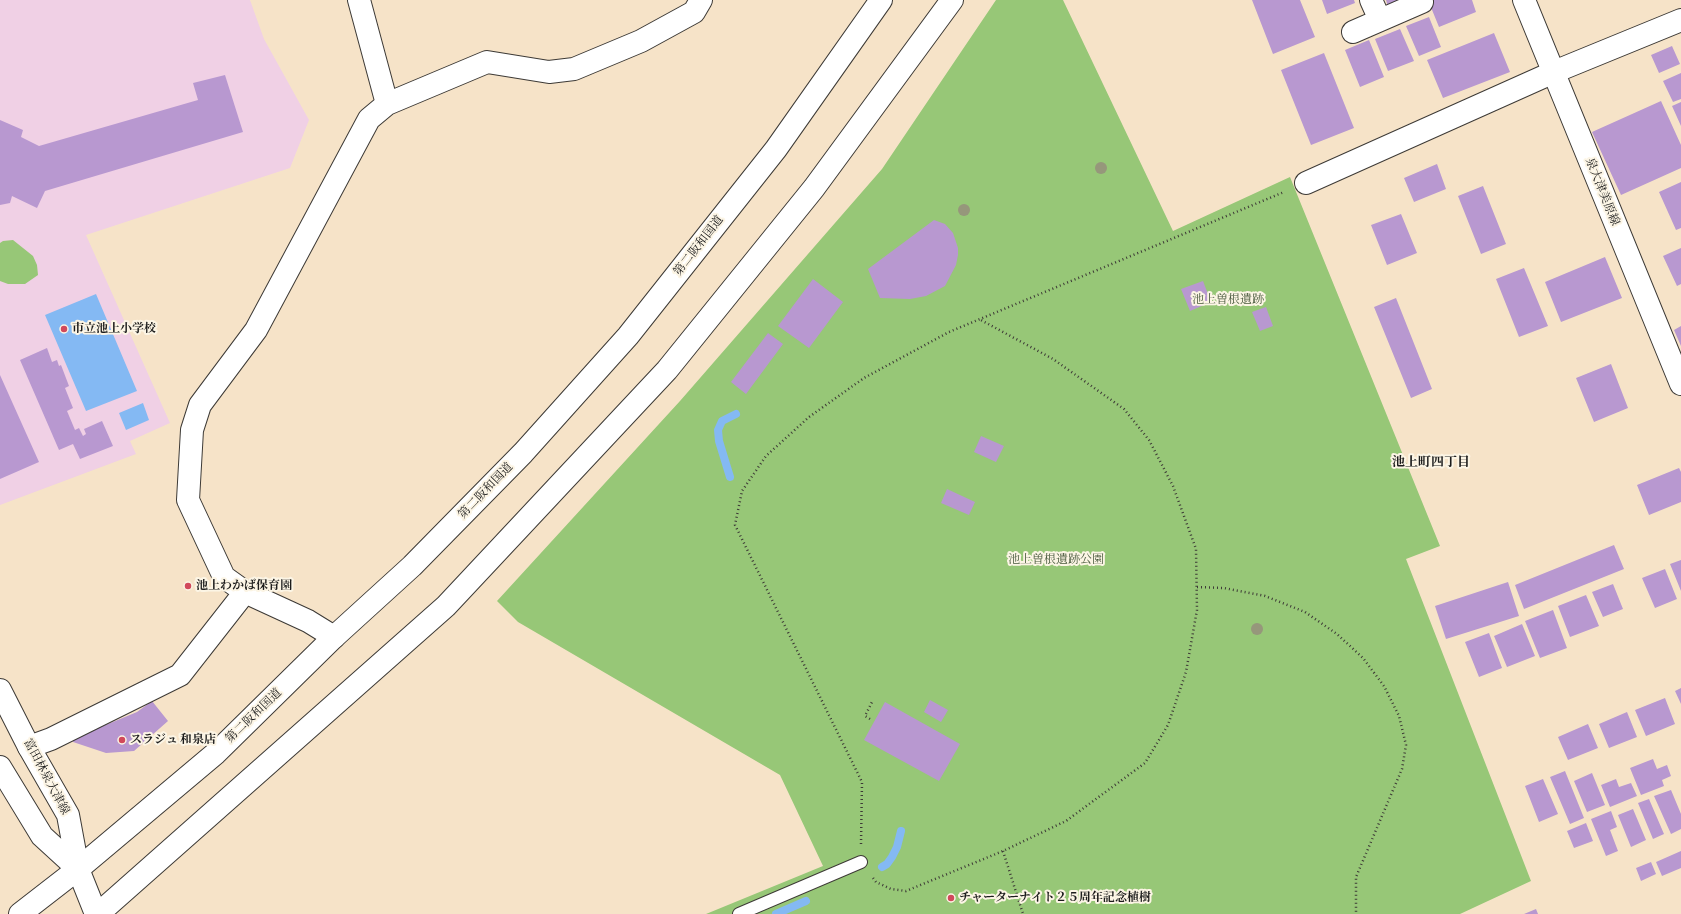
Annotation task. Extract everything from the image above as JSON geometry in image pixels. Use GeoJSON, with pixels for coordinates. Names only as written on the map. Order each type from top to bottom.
{"type":"FeatureCollection","features":[{"type":"Feature","properties":{"kind":"main road"},"geometry":{"type":"LineString","coordinates":[[359,0],[387,104]]}},
{"type":"Feature","properties":{"kind":"main road"},"geometry":{"type":"LineString","coordinates":[[334,637],[308,621],[245,592],[224,577],[188,500],[192,430],[200,405],[256,330],[369,119],[387,104],[488,62],[549,72],[574,69],[641,41],[694,12],[701,0]]}},
{"type":"Feature","properties":{"kind":"main road","name":"第二阪和国道"},"geometry":{"type":"LineString","coordinates":[[20,914],[78,869],[216,753],[334,637],[412,566],[523,453],[628,336],[776,149],[881,0]]}},
{"type":"Feature","properties":{"kind":"main road"},"geometry":{"type":"LineString","coordinates":[[97,914],[446,606],[661,376],[814,188],[952,0]]}},
{"type":"Feature","properties":{"kind":"main road"},"geometry":{"type":"LineString","coordinates":[[1371,0],[1380,20]]}},
{"type":"Feature","properties":{"kind":"main road","name":"泉大津美原線"},"geometry":{"type":"LineString","coordinates":[[1524,0],[1681,384]]}},
{"type":"Feature","properties":{"kind":"main road"},"geometry":{"type":"LineString","coordinates":[[1354,32],[1422,2]]}},
{"type":"Feature","properties":{"kind":"main road"},"geometry":{"type":"LineString","coordinates":[[1306,183],[1554,72],[1681,20]]}},
{"type":"Feature","properties":{"kind":"main road"},"geometry":{"type":"LineString","coordinates":[[29,747],[51,739],[180,675],[245,592]]}},
{"type":"Feature","properties":{"kind":"main road","name":"富田林泉大津線"},"geometry":{"type":"LineString","coordinates":[[0,690],[29,747],[68,815],[78,869],[97,914]]}},
{"type":"Feature","properties":{"kind":"main road","name":"富田林泉大津線"},"geometry":{"type":"LineString","coordinates":[[0,767],[42,836],[78,869]]}},
{"type":"Feature","properties":{"kind":"lane"},"geometry":{"type":"LineString","coordinates":[[739,914],[861,862]]}},
{"type":"Feature","properties":{"kind":"path"},"geometry":{"type":"LineString","coordinates":[[979,319],[1053,359],[1124,409],[1149,440],[1174,486],[1196,549],[1198,610],[1186,672],[1168,725],[1145,763],[1066,822],[1003,851],[906,891],[891,889],[876,882],[861,862],[862,782],[735,525],[742,491],[766,456],[809,417],[864,378],[949,332],[979,319],[1306,183]]}},
{"type":"Feature","properties":{"kind":"path"},"geometry":{"type":"LineString","coordinates":[[1197,587],[1224,588],[1265,596],[1305,612],[1337,634],[1364,658],[1384,686],[1399,716],[1406,745],[1402,769],[1356,877],[1356,914]]}},
{"type":"Feature","properties":{"kind":"path"},"geometry":{"type":"LineString","coordinates":[[870,719],[865,716],[872,702]]}},
{"type":"Feature","properties":{"kind":"path"},"geometry":{"type":"LineString","coordinates":[[1003,851],[1023,914]]}},
{"type":"Feature","properties":{"kind":"shaded area","name":"市立池上小学校"},"geometry":{"type":"Polygon","coordinates":[[[0,0],[250,0],[264,39],[309,120],[290,168],[86,235],[170,423],[130,441],[136,454],[0,505],[0,0]]]}},
{"type":"Feature","properties":{"kind":"green space","name":"池上曽根遺跡公園"},"geometry":{"type":"Polygon","coordinates":[[[996,0],[1063,0],[1173,231],[1290,177],[1440,546],[1406,559],[1531,881],[1460,914],[706,914],[823,866],[780,775],[518,622],[497,601],[680,401],[882,169],[996,0]]]}},
{"type":"Feature","properties":{"kind":"green space"},"geometry":{"type":"Polygon","coordinates":[[[13,240],[33,256],[37,265],[38,275],[25,284],[8,284],[0,281],[0,243],[3,241],[13,240]]]}},
{"type":"Feature","properties":{"kind":"water"},"geometry":{"type":"Polygon","coordinates":[[[96,294],[137,391],[86,411],[45,315],[96,294]]]}},
{"type":"Feature","properties":{"kind":"water"},"geometry":{"type":"Polygon","coordinates":[[[143,403],[149,420],[126,430],[119,413],[143,403]]]}},
{"type":"Feature","properties":{"kind":"building"},"geometry":{"type":"Polygon","coordinates":[[[1252,0],[1300,0],[1315,37],[1273,54],[1252,0]]]}},
{"type":"Feature","properties":{"kind":"building"},"geometry":{"type":"Polygon","coordinates":[[[1322,0],[1354,0],[1355,3],[1327,14],[1322,0]]]}},
{"type":"Feature","properties":{"kind":"building"},"geometry":{"type":"Polygon","coordinates":[[[1386,0],[1405,0],[1388,7],[1386,0]]]}},
{"type":"Feature","properties":{"kind":"building"},"geometry":{"type":"Polygon","coordinates":[[[1428,0],[1472,0],[1476,12],[1439,27],[1428,0]]]}},
{"type":"Feature","properties":{"kind":"building"},"geometry":{"type":"Polygon","coordinates":[[[1429,17],[1441,47],[1419,56],[1406,26],[1429,17]]]}},
{"type":"Feature","properties":{"kind":"building"},"geometry":{"type":"Polygon","coordinates":[[[1400,29],[1414,61],[1388,71],[1375,39],[1400,29]]]}},
{"type":"Feature","properties":{"kind":"building"},"geometry":{"type":"Polygon","coordinates":[[[1494,33],[1510,72],[1443,98],[1427,60],[1494,33]]]}},
{"type":"Feature","properties":{"kind":"building"},"geometry":{"type":"Polygon","coordinates":[[[1369,40],[1384,77],[1360,87],[1345,50],[1369,40]]]}},
{"type":"Feature","properties":{"kind":"building"},"geometry":{"type":"Polygon","coordinates":[[[1672,46],[1680,64],[1659,73],[1651,55],[1672,46]]]}},
{"type":"Feature","properties":{"kind":"building"},"geometry":{"type":"Polygon","coordinates":[[[1324,53],[1354,128],[1311,145],[1281,70],[1324,53]]]}},
{"type":"Feature","properties":{"kind":"building"},"geometry":{"type":"Polygon","coordinates":[[[1681,73],[1681,99],[1673,102],[1663,81],[1681,73]]]}},
{"type":"Feature","properties":{"kind":"building"},"geometry":{"type":"Polygon","coordinates":[[[225,75],[243,132],[45,191],[37,208],[12,196],[10,203],[0,205],[0,120],[23,130],[21,137],[39,146],[198,100],[193,83],[225,75]]]}},
{"type":"Feature","properties":{"kind":"building"},"geometry":{"type":"Polygon","coordinates":[[[1661,101],[1681,145],[1681,168],[1621,195],[1592,132],[1661,101]]]}},
{"type":"Feature","properties":{"kind":"building"},"geometry":{"type":"Polygon","coordinates":[[[1681,102],[1681,126],[1672,106],[1681,102]]]}},
{"type":"Feature","properties":{"kind":"building"},"geometry":{"type":"Polygon","coordinates":[[[1437,164],[1446,189],[1414,202],[1404,178],[1437,164]]]}},
{"type":"Feature","properties":{"kind":"building"},"geometry":{"type":"Polygon","coordinates":[[[1681,182],[1681,228],[1676,230],[1659,192],[1681,182]]]}},
{"type":"Feature","properties":{"kind":"building"},"geometry":{"type":"Polygon","coordinates":[[[1483,186],[1506,244],[1481,254],[1458,196],[1483,186]]]}},
{"type":"Feature","properties":{"kind":"building"},"geometry":{"type":"Polygon","coordinates":[[[1401,214],[1417,253],[1387,265],[1371,225],[1401,214]]]}},
{"type":"Feature","properties":{"kind":"building"},"geometry":{"type":"Polygon","coordinates":[[[934,220],[945,224],[953,233],[958,248],[956,265],[945,286],[926,296],[910,299],[880,298],[868,269],[934,220]]]}},
{"type":"Feature","properties":{"kind":"building"},"geometry":{"type":"Polygon","coordinates":[[[1681,248],[1681,284],[1677,286],[1663,256],[1681,248]]]}},
{"type":"Feature","properties":{"kind":"building"},"geometry":{"type":"Polygon","coordinates":[[[1605,257],[1622,298],[1561,322],[1545,282],[1605,257]]]}},
{"type":"Feature","properties":{"kind":"building"},"geometry":{"type":"Polygon","coordinates":[[[1524,268],[1548,326],[1519,337],[1496,279],[1524,268]]]}},
{"type":"Feature","properties":{"kind":"building"},"geometry":{"type":"Polygon","coordinates":[[[813,279],[843,302],[809,348],[778,326],[813,279]]]}},
{"type":"Feature","properties":{"kind":"building"},"geometry":{"type":"Polygon","coordinates":[[[1203,281],[1211,302],[1190,311],[1181,289],[1203,281]]]}},
{"type":"Feature","properties":{"kind":"building"},"geometry":{"type":"Polygon","coordinates":[[[1396,298],[1432,389],[1411,398],[1374,307],[1396,298]]]}},
{"type":"Feature","properties":{"kind":"building"},"geometry":{"type":"Polygon","coordinates":[[[1266,307],[1273,326],[1260,331],[1252,312],[1266,307]]]}},
{"type":"Feature","properties":{"kind":"building"},"geometry":{"type":"Polygon","coordinates":[[[1681,326],[1681,346],[1674,330],[1681,326]]]}},
{"type":"Feature","properties":{"kind":"building"},"geometry":{"type":"Polygon","coordinates":[[[768,333],[783,344],[746,394],[731,382],[768,333]]]}},
{"type":"Feature","properties":{"kind":"building"},"geometry":{"type":"Polygon","coordinates":[[[47,348],[52,362],[57,360],[59,366],[61,365],[69,386],[65,388],[73,408],[67,411],[75,430],[79,428],[83,436],[86,434],[84,429],[102,421],[113,446],[80,459],[73,444],[59,450],[20,360],[47,348]]]}},
{"type":"Feature","properties":{"kind":"building"},"geometry":{"type":"Polygon","coordinates":[[[1611,364],[1628,408],[1594,422],[1576,378],[1611,364]]]}},
{"type":"Feature","properties":{"kind":"building"},"geometry":{"type":"Polygon","coordinates":[[[0,375],[39,462],[0,479],[0,375]]]}},
{"type":"Feature","properties":{"kind":"building"},"geometry":{"type":"Polygon","coordinates":[[[981,436],[1004,446],[996,462],[974,452],[981,436]]]}},
{"type":"Feature","properties":{"kind":"building"},"geometry":{"type":"Polygon","coordinates":[[[1679,468],[1681,472],[1681,502],[1649,515],[1637,485],[1679,468]]]}},
{"type":"Feature","properties":{"kind":"building"},"geometry":{"type":"Polygon","coordinates":[[[947,489],[975,502],[969,515],[941,503],[947,489]]]}},
{"type":"Feature","properties":{"kind":"building"},"geometry":{"type":"Polygon","coordinates":[[[1614,545],[1624,569],[1524,609],[1515,585],[1614,545]]]}},
{"type":"Feature","properties":{"kind":"building"},"geometry":{"type":"Polygon","coordinates":[[[1681,560],[1681,591],[1670,564],[1681,560]]]}},
{"type":"Feature","properties":{"kind":"building"},"geometry":{"type":"Polygon","coordinates":[[[1665,569],[1677,599],[1655,608],[1642,578],[1665,569]]]}},
{"type":"Feature","properties":{"kind":"building"},"geometry":{"type":"Polygon","coordinates":[[[1508,582],[1519,616],[1446,639],[1435,606],[1508,582]]]}},
{"type":"Feature","properties":{"kind":"building"},"geometry":{"type":"Polygon","coordinates":[[[1613,584],[1623,609],[1603,617],[1592,592],[1613,584]]]}},
{"type":"Feature","properties":{"kind":"building"},"geometry":{"type":"Polygon","coordinates":[[[1586,595],[1599,626],[1570,637],[1558,606],[1586,595]]]}},
{"type":"Feature","properties":{"kind":"building"},"geometry":{"type":"Polygon","coordinates":[[[1553,610],[1567,648],[1540,658],[1525,621],[1553,610]]]}},
{"type":"Feature","properties":{"kind":"building"},"geometry":{"type":"Polygon","coordinates":[[[1522,624],[1535,656],[1507,667],[1494,636],[1522,624]]]}},
{"type":"Feature","properties":{"kind":"building"},"geometry":{"type":"Polygon","coordinates":[[[1489,633],[1502,668],[1479,677],[1465,642],[1489,633]]]}},
{"type":"Feature","properties":{"kind":"building"},"geometry":{"type":"Polygon","coordinates":[[[1681,688],[1681,704],[1675,691],[1681,688]]]}},
{"type":"Feature","properties":{"kind":"building"},"geometry":{"type":"Polygon","coordinates":[[[1665,698],[1675,724],[1646,736],[1635,710],[1665,698]]]}},
{"type":"Feature","properties":{"kind":"building"},"geometry":{"type":"Polygon","coordinates":[[[930,700],[948,710],[941,722],[924,712],[930,700]]]}},
{"type":"Feature","properties":{"kind":"building"},"geometry":{"type":"Polygon","coordinates":[[[152,701],[168,721],[134,751],[106,753],[73,742],[74,738],[137,712],[152,701]]]}},
{"type":"Feature","properties":{"kind":"building"},"geometry":{"type":"Polygon","coordinates":[[[885,702],[960,744],[939,781],[864,740],[885,702]]]}},
{"type":"Feature","properties":{"kind":"building"},"geometry":{"type":"Polygon","coordinates":[[[1627,712],[1637,737],[1609,748],[1599,724],[1627,712]]]}},
{"type":"Feature","properties":{"kind":"building"},"geometry":{"type":"Polygon","coordinates":[[[1588,724],[1598,748],[1568,760],[1558,737],[1588,724]]]}},
{"type":"Feature","properties":{"kind":"building"},"geometry":{"type":"Polygon","coordinates":[[[1653,759],[1657,769],[1667,765],[1671,776],[1662,780],[1664,786],[1641,795],[1630,768],[1653,759]]]}},
{"type":"Feature","properties":{"kind":"building"},"geometry":{"type":"Polygon","coordinates":[[[1565,771],[1584,818],[1570,824],[1550,777],[1565,771]]]}},
{"type":"Feature","properties":{"kind":"building"},"geometry":{"type":"Polygon","coordinates":[[[1592,773],[1605,805],[1587,812],[1574,781],[1592,773]]]}},
{"type":"Feature","properties":{"kind":"building"},"geometry":{"type":"Polygon","coordinates":[[[1543,779],[1558,814],[1539,822],[1525,786],[1543,779]]]}},
{"type":"Feature","properties":{"kind":"building"},"geometry":{"type":"Polygon","coordinates":[[[1616,779],[1619,787],[1631,783],[1637,796],[1610,807],[1601,785],[1616,779]]]}},
{"type":"Feature","properties":{"kind":"building"},"geometry":{"type":"Polygon","coordinates":[[[1671,790],[1681,814],[1681,829],[1671,834],[1654,796],[1671,790]]]}},
{"type":"Feature","properties":{"kind":"building"},"geometry":{"type":"Polygon","coordinates":[[[1649,799],[1664,834],[1653,839],[1638,803],[1649,799]]]}},
{"type":"Feature","properties":{"kind":"building"},"geometry":{"type":"Polygon","coordinates":[[[1633,809],[1646,840],[1631,847],[1618,815],[1633,809]]]}},
{"type":"Feature","properties":{"kind":"building"},"geometry":{"type":"Polygon","coordinates":[[[1611,811],[1617,827],[1610,830],[1618,851],[1606,856],[1591,819],[1611,811]]]}},
{"type":"Feature","properties":{"kind":"building"},"geometry":{"type":"Polygon","coordinates":[[[1586,823],[1593,841],[1574,848],[1567,831],[1586,823]]]}},
{"type":"Feature","properties":{"kind":"building"},"geometry":{"type":"Polygon","coordinates":[[[1681,851],[1681,868],[1662,876],[1656,862],[1681,851]]]}},
{"type":"Feature","properties":{"kind":"building"},"geometry":{"type":"Polygon","coordinates":[[[1651,862],[1656,874],[1641,881],[1636,868],[1651,862]]]}},
{"type":"Feature","properties":{"kind":"building"},"geometry":{"type":"Polygon","coordinates":[[[1536,909],[1538,914],[1524,914],[1536,909]]]}},
{"type":"Feature","properties":{"kind":"waterway"},"geometry":{"type":"LineString","coordinates":[[730,477],[719,441],[718,430],[722,421],[736,414]]}},
{"type":"Feature","properties":{"kind":"waterway"},"geometry":{"type":"LineString","coordinates":[[882,867],[887,864],[892,857],[897,847],[901,831]]}},
{"type":"Feature","properties":{"kind":"waterway"},"geometry":{"type":"LineString","coordinates":[[776,914],[806,901]]}},
{"type":"Feature","properties":{"kind":"place","name":"市立池上小学校"},"geometry":{"type":"Point","coordinates":[64,329]}},
{"type":"Feature","properties":{"kind":"place","name":"池上わかば保育園"},"geometry":{"type":"Point","coordinates":[188,586]}},
{"type":"Feature","properties":{"kind":"place","name":"スラジュ 和泉店"},"geometry":{"type":"Point","coordinates":[122,740]}},
{"type":"Feature","properties":{"kind":"place","name":"チャーターナイト２５周年記念植樹"},"geometry":{"type":"Point","coordinates":[951,898]}},
{"type":"Feature","properties":{"kind":"district","name":"池上町四丁目"},"geometry":{"type":"Point","coordinates":[1431,463]}},
{"type":"Feature","properties":{"kind":"park label","name":"池上曽根遺跡"},"geometry":{"type":"Point","coordinates":[1228,300]}}]}
